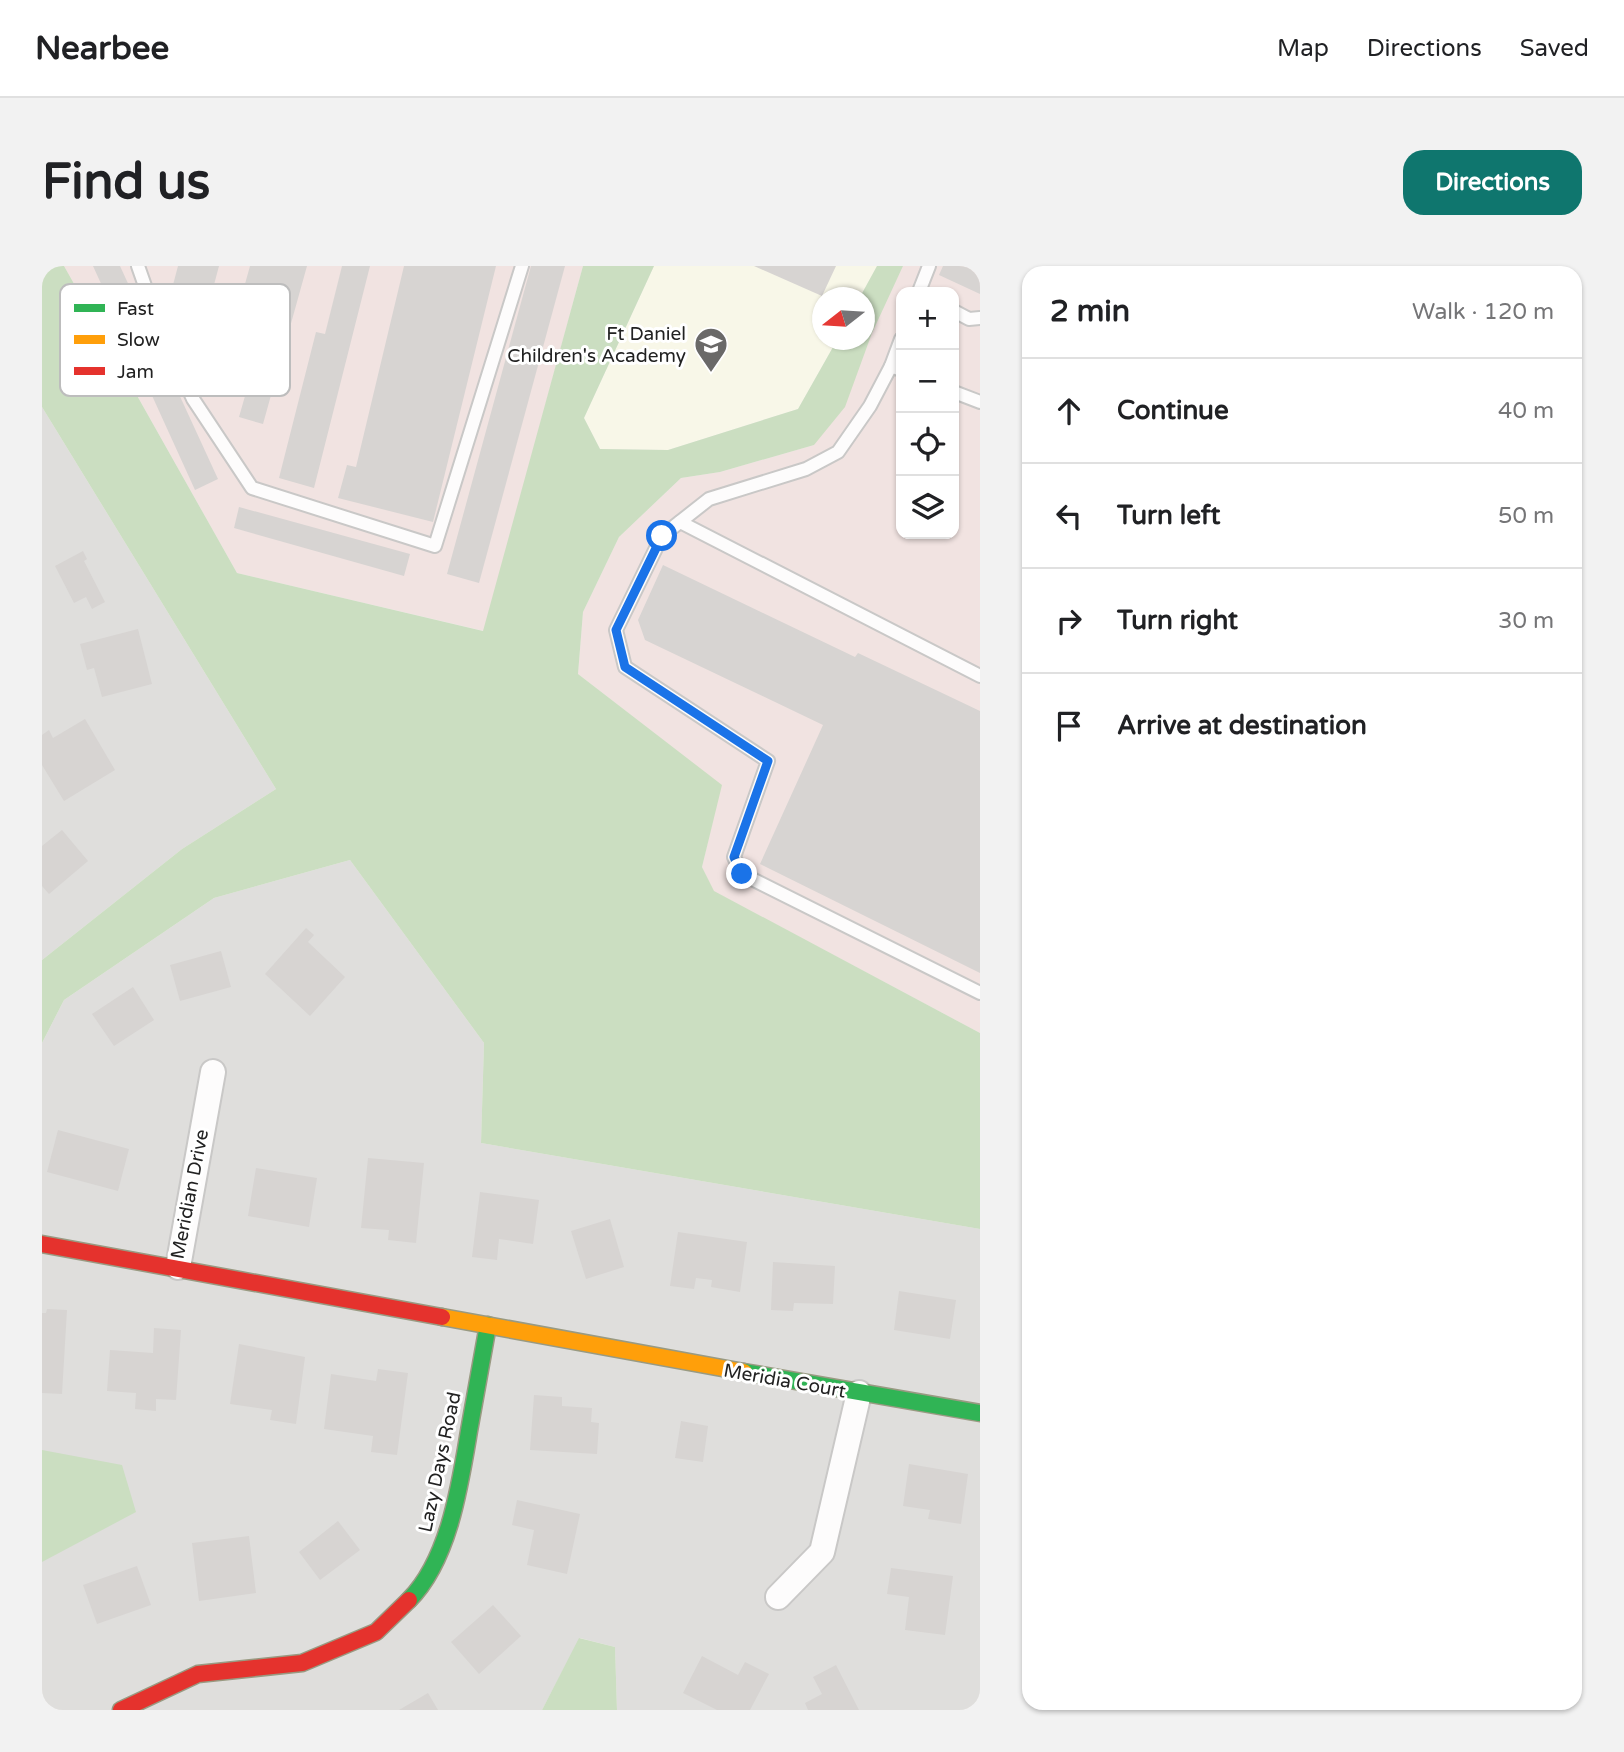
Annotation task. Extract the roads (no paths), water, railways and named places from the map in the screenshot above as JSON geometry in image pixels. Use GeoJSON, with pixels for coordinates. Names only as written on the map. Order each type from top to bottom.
{"type":"FeatureCollection","features":[{"type":"Feature","properties":{"kind":"street","name":"Meridian Drive"},"geometry":{"type":"LineString","coordinates":[[42,1244],[178,1267],[213,1072]]}},
{"type":"Feature","properties":{"kind":"street"},"geometry":{"type":"LineString","coordinates":[[178,1267],[488,1325]]}},
{"type":"Feature","properties":{"kind":"street","name":"Meridia Court"},"geometry":{"type":"LineString","coordinates":[[488,1325],[859,1394],[822,1552],[778,1597]]}},
{"type":"Feature","properties":{"kind":"street","name":"Lazy Days Road"},"geometry":{"type":"LineString","coordinates":[[121,1710],[198,1674],[302,1663],[376,1632],[418,1591],[445,1541],[460,1482],[488,1325]]}},
{"type":"Feature","properties":{"kind":"street"},"geometry":{"type":"LineString","coordinates":[[859,1394],[980,1413]]}},
{"type":"Feature","properties":{"kind":"lane"},"geometry":{"type":"LineString","coordinates":[[138,266],[144,284]]}},
{"type":"Feature","properties":{"kind":"lane"},"geometry":{"type":"LineString","coordinates":[[192,396],[252,488],[435,546],[522,266]]}},
{"type":"Feature","properties":{"kind":"lane"},"geometry":{"type":"LineString","coordinates":[[921,287],[929,266]]}},
{"type":"Feature","properties":{"kind":"lane"},"geometry":{"type":"LineString","coordinates":[[959,314],[969,319],[980,318]]}},
{"type":"Feature","properties":{"kind":"lane"},"geometry":{"type":"LineString","coordinates":[[896,368],[838,452],[806,469],[709,499],[662,536],[616,630],[625,667],[768,761],[734,857],[742,874],[980,993]]}},
{"type":"Feature","properties":{"kind":"lane"},"geometry":{"type":"LineString","coordinates":[[959,393],[980,402]]}},
{"type":"Feature","properties":{"kind":"lane"},"geometry":{"type":"LineString","coordinates":[[680,522],[980,676]]}},
{"type":"Feature","properties":{"kind":"place","name":"Ft Daniel Children's Academy"},"geometry":{"type":"Point","coordinates":[711,374]}}]}
